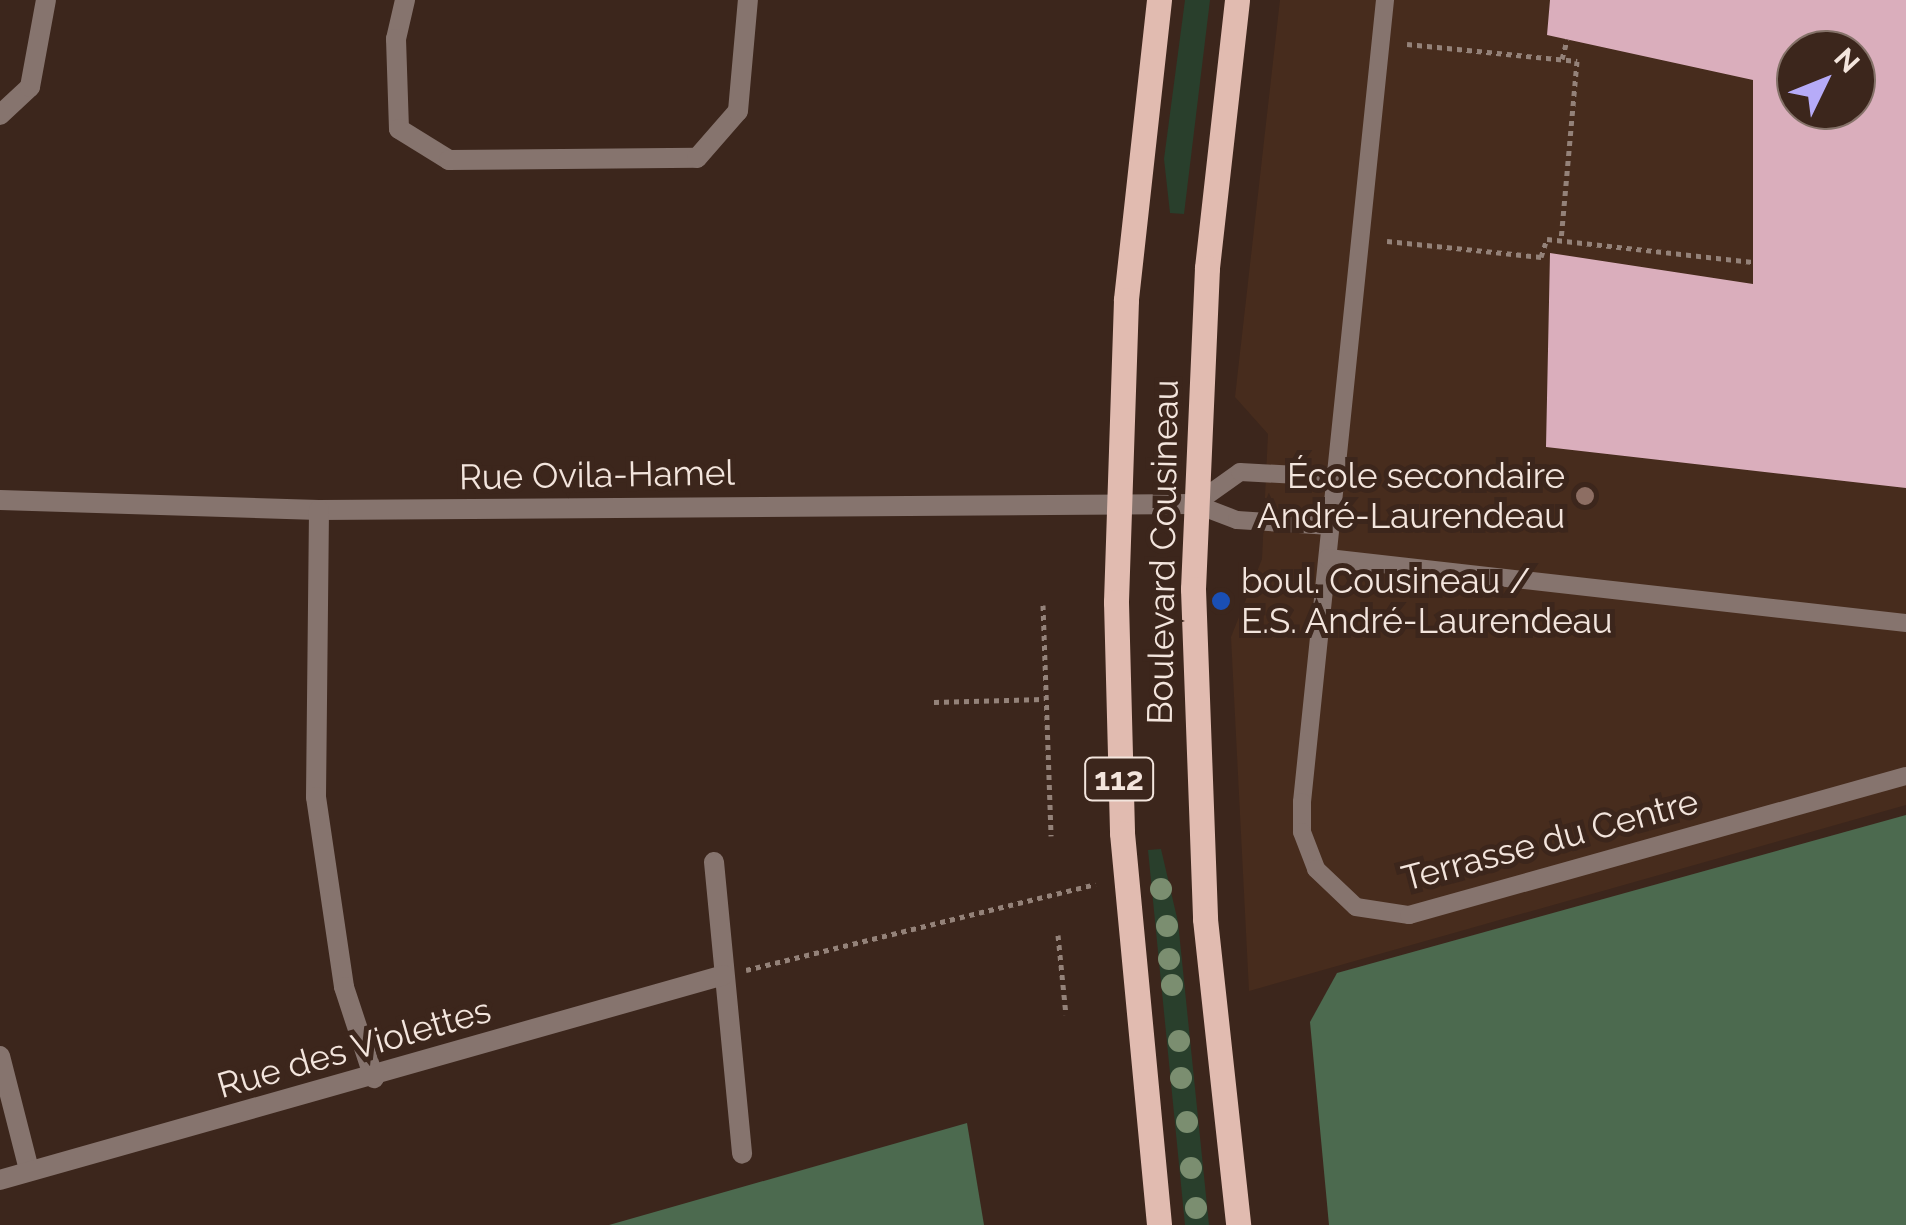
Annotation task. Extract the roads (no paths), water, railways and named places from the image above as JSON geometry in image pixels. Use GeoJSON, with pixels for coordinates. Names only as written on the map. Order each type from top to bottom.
{"type":"FeatureCollection","features":[{"type":"Feature","properties":{"kind":"main road","name":"Boulevard Cousineau"},"geometry":{"type":"LineString","coordinates":[[1159,0],[1132,232],[1116,506],[1122,833],[1159,1225]]}},
{"type":"Feature","properties":{"kind":"main road","name":"Boulevard Cousineau"},"geometry":{"type":"LineString","coordinates":[[1237,0],[1208,251],[1195,504],[1199,829],[1238,1225]]}},
{"type":"Feature","properties":{"kind":"street"},"geometry":{"type":"LineString","coordinates":[[0,115],[30,87],[46,0]]}},
{"type":"Feature","properties":{"kind":"street"},"geometry":{"type":"LineString","coordinates":[[405,0],[396,40],[400,130],[449,160],[696,158],[738,111],[748,0]]}},
{"type":"Feature","properties":{"kind":"street","name":"Rue Ovila-Hamel"},"geometry":{"type":"LineString","coordinates":[[0,500],[319,510],[1195,504]]}},
{"type":"Feature","properties":{"kind":"street"},"geometry":{"type":"LineString","coordinates":[[319,510],[316,797],[344,986],[374,1078]]}},
{"type":"Feature","properties":{"kind":"street"},"geometry":{"type":"LineString","coordinates":[[714,862],[742,1154]]}},
{"type":"Feature","properties":{"kind":"street","name":"Rue des Violettes"},"geometry":{"type":"LineString","coordinates":[[0,1180],[374,1078],[724,975]]}},
{"type":"Feature","properties":{"kind":"street"},"geometry":{"type":"LineString","coordinates":[[0,1056],[29,1170]]}},
{"type":"Feature","properties":{"kind":"lane","name":"Terrasse du Centre"},"geometry":{"type":"LineString","coordinates":[[1385,0],[1301,818],[1316,870],[1356,906],[1395,916],[1422,912],[1906,776]]}},
{"type":"Feature","properties":{"kind":"lane"},"geometry":{"type":"LineString","coordinates":[[1195,504],[1240,472],[1336,477]]}},
{"type":"Feature","properties":{"kind":"lane","name":"Rue Ovila-Hamel"},"geometry":{"type":"LineString","coordinates":[[1195,504],[1237,520],[1331,526]]}},
{"type":"Feature","properties":{"kind":"lane"},"geometry":{"type":"LineString","coordinates":[[1328,558],[1906,622]]}},
{"type":"Feature","properties":{"kind":"place","name":"École secondaire André-Laurendeau"},"geometry":{"type":"Point","coordinates":[1585,496]}},
{"type":"Feature","properties":{"kind":"place","name":"boul. Cousineau / E.S. André-Laurendeau"},"geometry":{"type":"Point","coordinates":[1221,601]}}]}
